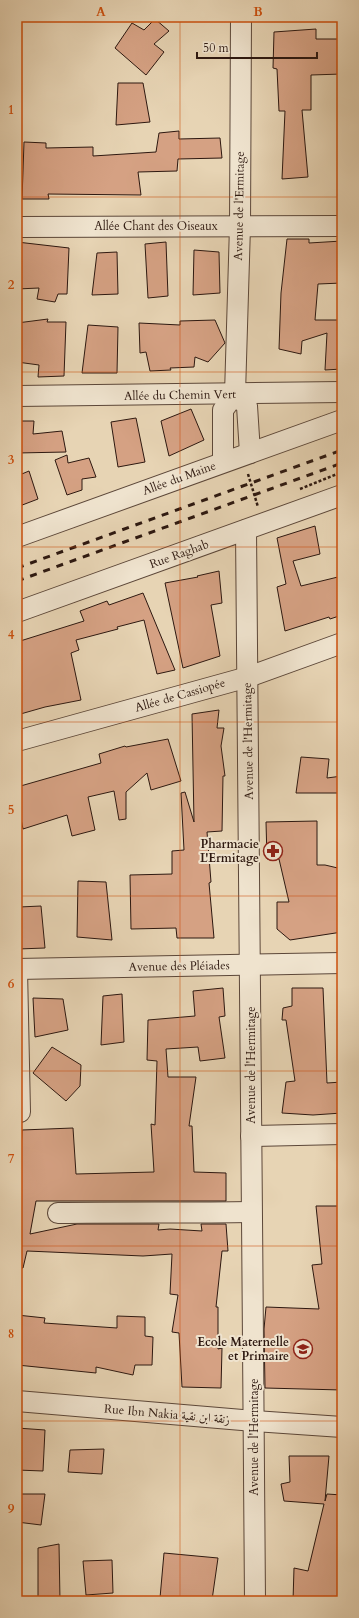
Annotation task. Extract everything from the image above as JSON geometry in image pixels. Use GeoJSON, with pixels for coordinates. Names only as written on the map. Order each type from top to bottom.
{"type":"FeatureCollection","features":[{"type":"Feature","properties":{"kind":"street","name":"Avenue de l'Ermitage"},"geometry":{"type":"LineString","coordinates":[[235,394],[240,226],[241,17]]}},
{"type":"Feature","properties":{"kind":"street","name":"Allée Chant des Oiseaux"},"geometry":{"type":"LineString","coordinates":[[17,227],[342,226]]}},
{"type":"Feature","properties":{"kind":"street","name":"Allée du Chemin Vert"},"geometry":{"type":"LineString","coordinates":[[17,396],[342,392]]}},
{"type":"Feature","properties":{"kind":"street"},"geometry":{"type":"LineString","coordinates":[[223,462],[223,410],[235,394],[246,406],[250,452]]}},
{"type":"Feature","properties":{"kind":"street","name":"Allée du Maine"},"geometry":{"type":"LineString","coordinates":[[17,537],[342,420]]}},
{"type":"Feature","properties":{"kind":"street","name":"Rue Raghab"},"geometry":{"type":"LineString","coordinates":[[17,612],[342,495]]}},
{"type":"Feature","properties":{"kind":"street","name":"Avenue de l'Hermitage"},"geometry":{"type":"LineString","coordinates":[[246,530],[251,965],[251,1212],[255,1601]]}},
{"type":"Feature","properties":{"kind":"street","name":"Allée de Cassiopée"},"geometry":{"type":"LineString","coordinates":[[17,741],[248,677],[342,644]]}},
{"type":"Feature","properties":{"kind":"street","name":"Avenue des Pléiades"},"geometry":{"type":"LineString","coordinates":[[17,969],[342,963]]}},
{"type":"Feature","properties":{"kind":"street"},"geometry":{"type":"LineString","coordinates":[[17,969],[20,1112]]}},
{"type":"Feature","properties":{"kind":"street"},"geometry":{"type":"LineString","coordinates":[[251,1136],[342,1134]]}},
{"type":"Feature","properties":{"kind":"street"},"geometry":{"type":"LineString","coordinates":[[58,1213],[105,1212],[168,1214],[251,1212]]}},
{"type":"Feature","properties":{"kind":"street","name":"Rue Ibn Nakia زنقة ابن نقية"},"geometry":{"type":"LineString","coordinates":[[17,1401],[342,1427]]}},
{"type":"Feature","properties":{"kind":"path"},"geometry":{"type":"LineString","coordinates":[[248,474],[258,506]]}},
{"type":"Feature","properties":{"kind":"building"},"geometry":{"type":"Polygon","coordinates":[[[155,19],[169,31],[154,44],[164,52],[146,75],[115,48],[132,23],[144,30],[155,19]]]}},
{"type":"Feature","properties":{"kind":"building"},"geometry":{"type":"Polygon","coordinates":[[[316,29],[316,39],[342,39],[342,74],[311,75],[311,110],[302,110],[308,177],[282,179],[285,111],[279,111],[277,69],[273,68],[274,32],[316,29]]]}},
{"type":"Feature","properties":{"kind":"building"},"geometry":{"type":"Polygon","coordinates":[[[118,83],[143,83],[150,122],[116,125],[118,83]]]}},
{"type":"Feature","properties":{"kind":"building"},"geometry":{"type":"Polygon","coordinates":[[[179,131],[179,139],[220,138],[222,158],[178,159],[177,171],[138,172],[141,195],[48,194],[49,199],[22,199],[24,142],[46,143],[46,148],[93,147],[93,156],[156,152],[159,133],[179,131]]]}},
{"type":"Feature","properties":{"kind":"building"},"geometry":{"type":"Polygon","coordinates":[[[287,239],[309,239],[309,243],[342,241],[342,283],[318,284],[315,320],[342,320],[342,369],[325,370],[327,333],[302,341],[301,354],[279,349],[281,293],[287,239]]]}},
{"type":"Feature","properties":{"kind":"building"},"geometry":{"type":"Polygon","coordinates":[[[17,242],[69,248],[67,294],[58,294],[55,302],[37,299],[39,288],[17,289],[17,242]]]}},
{"type":"Feature","properties":{"kind":"building"},"geometry":{"type":"Polygon","coordinates":[[[166,242],[168,296],[148,298],[145,244],[166,242]]]}},
{"type":"Feature","properties":{"kind":"building"},"geometry":{"type":"Polygon","coordinates":[[[194,250],[219,252],[220,293],[193,295],[194,250]]]}},
{"type":"Feature","properties":{"kind":"building"},"geometry":{"type":"Polygon","coordinates":[[[117,252],[118,294],[92,295],[97,253],[117,252]]]}},
{"type":"Feature","properties":{"kind":"building"},"geometry":{"type":"Polygon","coordinates":[[[48,319],[47,322],[66,322],[64,376],[38,377],[39,365],[17,362],[17,323],[48,319]]]}},
{"type":"Feature","properties":{"kind":"building"},"geometry":{"type":"Polygon","coordinates":[[[215,320],[225,343],[208,362],[195,357],[194,367],[150,371],[146,352],[140,353],[139,323],[180,325],[180,321],[215,320]]]}},
{"type":"Feature","properties":{"kind":"building"},"geometry":{"type":"Polygon","coordinates":[[[88,325],[118,327],[117,373],[82,373],[88,325]]]}},
{"type":"Feature","properties":{"kind":"building"},"geometry":{"type":"Polygon","coordinates":[[[191,409],[204,440],[169,456],[161,421],[191,409]]]}},
{"type":"Feature","properties":{"kind":"building"},"geometry":{"type":"Polygon","coordinates":[[[136,418],[145,462],[118,467],[111,422],[136,418]]]}},
{"type":"Feature","properties":{"kind":"building"},"geometry":{"type":"Polygon","coordinates":[[[17,421],[34,421],[33,434],[62,431],[66,452],[17,453],[17,421]]]}},
{"type":"Feature","properties":{"kind":"building"},"geometry":{"type":"Polygon","coordinates":[[[67,455],[68,463],[89,458],[96,477],[82,479],[82,490],[67,495],[55,460],[67,455]]]}},
{"type":"Feature","properties":{"kind":"building"},"geometry":{"type":"Polygon","coordinates":[[[29,471],[38,499],[17,507],[17,476],[29,471]]]}},
{"type":"Feature","properties":{"kind":"building"},"geometry":{"type":"Polygon","coordinates":[[[315,526],[320,554],[293,561],[301,586],[342,576],[342,615],[330,619],[329,617],[285,631],[277,587],[286,584],[277,538],[315,526]]]}},
{"type":"Feature","properties":{"kind":"building"},"geometry":{"type":"Polygon","coordinates":[[[219,571],[222,603],[211,605],[220,656],[183,668],[165,583],[198,577],[197,576],[219,571]]]}},
{"type":"Feature","properties":{"kind":"building"},"geometry":{"type":"Polygon","coordinates":[[[143,593],[175,670],[157,674],[144,620],[117,627],[118,629],[76,640],[79,650],[71,653],[81,700],[45,707],[17,715],[17,642],[84,621],[80,611],[107,601],[109,605],[143,593]]]}},
{"type":"Feature","properties":{"kind":"building"},"geometry":{"type":"Polygon","coordinates":[[[219,710],[217,728],[224,728],[221,746],[225,776],[223,776],[222,831],[207,832],[211,882],[209,883],[214,938],[177,938],[176,928],[131,929],[130,875],[172,874],[172,851],[184,850],[181,793],[185,792],[194,822],[192,714],[219,710]]]}},
{"type":"Feature","properties":{"kind":"building"},"geometry":{"type":"Polygon","coordinates":[[[168,739],[181,781],[151,790],[147,773],[126,792],[126,819],[119,820],[114,791],[88,797],[95,830],[72,836],[67,815],[23,829],[17,798],[17,787],[101,763],[99,754],[125,746],[168,739]]]}},
{"type":"Feature","properties":{"kind":"building"},"geometry":{"type":"Polygon","coordinates":[[[301,757],[329,759],[327,778],[342,776],[342,793],[296,793],[301,757]]]}},
{"type":"Feature","properties":{"kind":"building"},"geometry":{"type":"Polygon","coordinates":[[[317,821],[317,865],[325,865],[342,869],[342,932],[290,940],[277,929],[277,902],[289,902],[279,859],[267,859],[266,822],[317,821]]]}},
{"type":"Feature","properties":{"kind":"building"},"geometry":{"type":"Polygon","coordinates":[[[78,881],[106,882],[112,940],[77,937],[78,881]]]}},
{"type":"Feature","properties":{"kind":"building"},"geometry":{"type":"Polygon","coordinates":[[[41,906],[45,948],[18,949],[19,907],[41,906]]]}},
{"type":"Feature","properties":{"kind":"building"},"geometry":{"type":"Polygon","coordinates":[[[223,988],[225,1016],[219,1017],[225,1058],[200,1061],[198,1047],[166,1049],[168,1077],[196,1077],[189,1126],[192,1126],[194,1172],[226,1173],[226,1201],[36,1201],[30,1234],[77,1224],[159,1224],[158,1230],[170,1229],[202,1231],[201,1224],[226,1224],[228,1251],[222,1251],[216,1307],[218,1307],[218,1349],[222,1348],[221,1388],[182,1387],[179,1333],[172,1332],[178,1295],[170,1294],[172,1254],[143,1256],[27,1251],[23,1268],[17,1267],[17,1174],[20,1174],[22,1130],[73,1128],[76,1174],[154,1172],[151,1124],[155,1125],[157,1061],[147,1060],[148,1020],[195,1016],[193,991],[223,988]]]}},
{"type":"Feature","properties":{"kind":"building"},"geometry":{"type":"Polygon","coordinates":[[[292,988],[323,988],[327,1083],[342,1082],[342,1113],[313,1115],[282,1113],[286,1082],[295,1081],[286,1020],[282,1020],[283,1008],[292,1006],[292,988]]]}},
{"type":"Feature","properties":{"kind":"building"},"geometry":{"type":"Polygon","coordinates":[[[122,994],[124,1042],[101,1045],[103,996],[122,994]]]}},
{"type":"Feature","properties":{"kind":"building"},"geometry":{"type":"Polygon","coordinates":[[[33,998],[63,999],[68,1030],[35,1037],[33,998]]]}},
{"type":"Feature","properties":{"kind":"building"},"geometry":{"type":"Polygon","coordinates":[[[52,1047],[81,1065],[80,1086],[66,1101],[33,1073],[52,1047]]]}},
{"type":"Feature","properties":{"kind":"building","name":"Ecole Maternelle et Primaire"},"geometry":{"type":"Polygon","coordinates":[[[316,1206],[342,1206],[342,1390],[265,1388],[264,1329],[266,1307],[319,1309],[312,1265],[322,1264],[316,1206]]]}},
{"type":"Feature","properties":{"kind":"building"},"geometry":{"type":"Polygon","coordinates":[[[17,1315],[45,1318],[44,1323],[117,1328],[117,1316],[145,1317],[145,1336],[153,1337],[152,1365],[135,1365],[133,1375],[96,1367],[96,1373],[17,1365],[17,1315]]]}},
{"type":"Feature","properties":{"kind":"building"},"geometry":{"type":"Polygon","coordinates":[[[17,1428],[45,1430],[43,1471],[17,1470],[17,1428]]]}},
{"type":"Feature","properties":{"kind":"building"},"geometry":{"type":"Polygon","coordinates":[[[104,1449],[102,1474],[68,1472],[70,1450],[104,1449]]]}},
{"type":"Feature","properties":{"kind":"building"},"geometry":{"type":"Polygon","coordinates":[[[289,1456],[329,1456],[325,1501],[327,1494],[342,1495],[342,1601],[293,1601],[294,1568],[308,1571],[324,1504],[284,1501],[281,1484],[290,1482],[289,1456]]]}},
{"type":"Feature","properties":{"kind":"building"},"geometry":{"type":"Polygon","coordinates":[[[19,1494],[45,1494],[41,1525],[17,1522],[17,1500],[19,1494]]]}},
{"type":"Feature","properties":{"kind":"building"},"geometry":{"type":"Polygon","coordinates":[[[59,1544],[60,1601],[38,1601],[38,1548],[59,1544]]]}},
{"type":"Feature","properties":{"kind":"building"},"geometry":{"type":"Polygon","coordinates":[[[164,1553],[218,1558],[212,1600],[160,1598],[164,1553]]]}},
{"type":"Feature","properties":{"kind":"building"},"geometry":{"type":"Polygon","coordinates":[[[112,1560],[113,1593],[86,1595],[83,1561],[112,1560]]]}},
{"type":"Feature","properties":{"kind":"railway"},"geometry":{"type":"LineString","coordinates":[[17,568],[342,450]]}},
{"type":"Feature","properties":{"kind":"railway"},"geometry":{"type":"LineString","coordinates":[[17,581],[342,463]]}},
{"type":"Feature","properties":{"kind":"place","name":"Pharmacie L'Ermitage"},"geometry":{"type":"Point","coordinates":[273,851]}},
{"type":"Feature","properties":{"kind":"place","name":"Ecole Maternelle et Primaire"},"geometry":{"type":"Point","coordinates":[303,1349]}}]}
